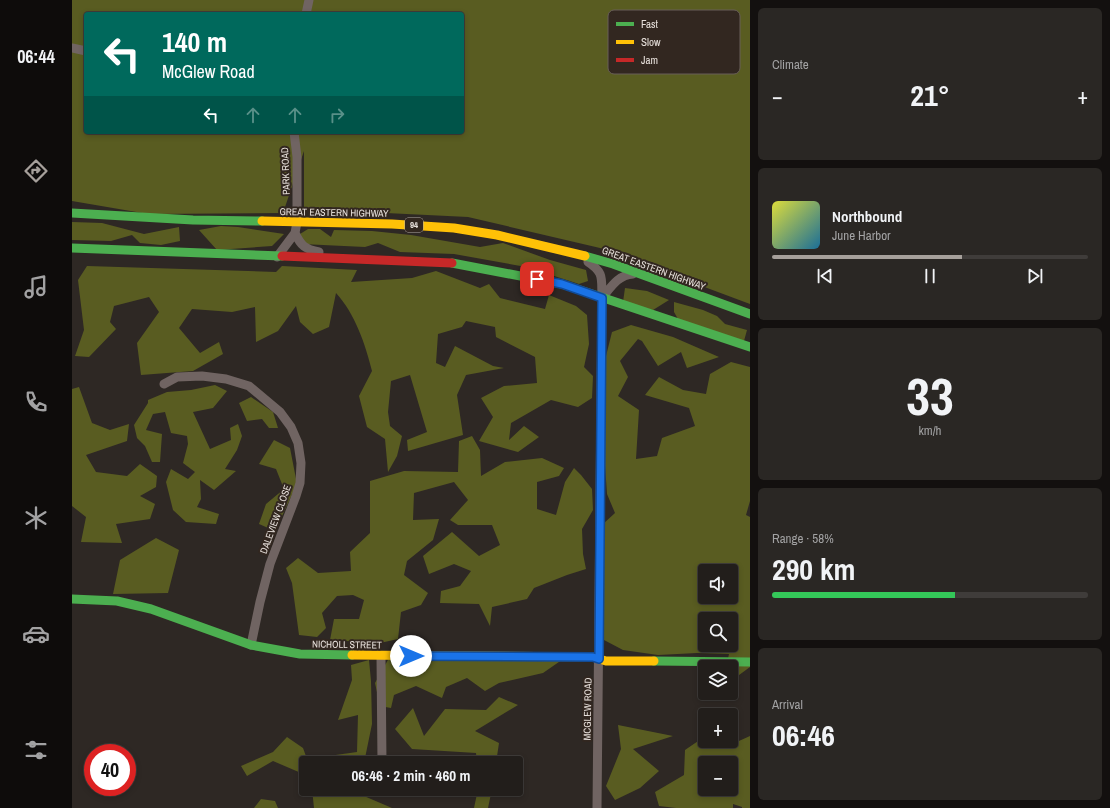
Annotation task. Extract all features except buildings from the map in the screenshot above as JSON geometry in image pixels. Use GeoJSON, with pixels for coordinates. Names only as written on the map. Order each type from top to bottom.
{"type":"FeatureCollection","features":[{"type":"Feature","properties":{"kind":"main road","name":"GREAT EASTERN HIGHWAY"},"geometry":{"type":"LineString","coordinates":[[72,213],[193,220],[392,224],[454,228],[497,234],[559,248],[613,264],[750,314]]}},
{"type":"Feature","properties":{"kind":"main road"},"geometry":{"type":"LineString","coordinates":[[72,248],[454,264],[562,284],[750,347]]}},
{"type":"Feature","properties":{"kind":"main road","name":"NICHOLL STREET"},"geometry":{"type":"LineString","coordinates":[[72,599],[117,601],[151,608],[251,645],[300,654],[593,657],[606,661],[750,662]]}},
{"type":"Feature","properties":{"kind":"street"},"geometry":{"type":"LineString","coordinates":[[306,12],[309,0]]}},
{"type":"Feature","properties":{"kind":"street"},"geometry":{"type":"LineString","coordinates":[[72,48],[84,51]]}},
{"type":"Feature","properties":{"kind":"street","name":"PARK ROAD"},"geometry":{"type":"LineString","coordinates":[[277,257],[295,233],[297,222],[298,157],[294,134]]}},
{"type":"Feature","properties":{"kind":"street"},"geometry":{"type":"LineString","coordinates":[[295,233],[299,242],[307,249],[336,259]]}},
{"type":"Feature","properties":{"kind":"street","name":"MCGLEW ROAD"},"geometry":{"type":"LineString","coordinates":[[559,248],[585,260],[597,268],[601,275],[597,808]]}},
{"type":"Feature","properties":{"kind":"street"},"geometry":{"type":"LineString","coordinates":[[602,298],[619,278],[626,274],[639,274]]}},
{"type":"Feature","properties":{"kind":"street","name":"DALEVIEW CLOSE"},"geometry":{"type":"LineString","coordinates":[[164,384],[177,377],[202,376],[226,379],[249,386],[280,412],[291,427],[298,443],[301,463],[300,483],[270,564],[251,645]]}},
{"type":"Feature","properties":{"kind":"street"},"geometry":{"type":"LineString","coordinates":[[381,656],[382,756]]}},
{"type":"Feature","properties":{"kind":"green space"},"geometry":{"type":"Polygon","coordinates":[[[72,0],[750,0],[750,304],[600,248],[468,217],[304,209],[304,151],[283,213],[148,214],[72,201],[72,0]]]}},
{"type":"Feature","properties":{"kind":"green space"},"geometry":{"type":"Polygon","coordinates":[[[72,222],[102,223],[144,234],[179,227],[180,241],[161,245],[140,243],[132,235],[111,241],[72,240],[72,222]]]}},
{"type":"Feature","properties":{"kind":"green space"},"geometry":{"type":"Polygon","coordinates":[[[221,226],[284,234],[272,246],[217,250],[199,230],[221,226]]]}},
{"type":"Feature","properties":{"kind":"green space"},"geometry":{"type":"Polygon","coordinates":[[[308,229],[320,229],[331,237],[334,230],[372,231],[411,235],[480,247],[503,243],[550,260],[586,270],[588,281],[579,284],[526,267],[454,254],[400,252],[378,243],[365,247],[302,244],[300,234],[308,229]]]}},
{"type":"Feature","properties":{"kind":"green space"},"geometry":{"type":"Polygon","coordinates":[[[87,266],[276,272],[282,266],[357,270],[351,282],[412,278],[436,271],[480,288],[489,284],[500,298],[545,309],[549,295],[576,306],[587,315],[589,344],[584,367],[593,376],[592,398],[578,407],[551,400],[511,423],[509,440],[524,426],[539,437],[518,452],[479,441],[493,417],[481,398],[504,386],[537,383],[535,357],[496,337],[495,327],[466,321],[462,327],[438,334],[436,363],[445,367],[455,346],[493,366],[504,368],[466,375],[457,395],[463,435],[408,451],[407,440],[427,432],[410,375],[391,381],[388,412],[390,426],[402,436],[397,456],[388,472],[385,439],[367,427],[359,396],[372,371],[369,360],[363,340],[354,320],[343,301],[336,293],[329,327],[313,334],[300,322],[296,306],[278,331],[256,342],[255,307],[232,312],[192,309],[179,328],[200,353],[219,342],[223,354],[193,371],[141,375],[137,343],[159,312],[149,297],[114,306],[110,322],[116,329],[89,357],[75,356],[84,330],[78,280],[87,266]]]}},
{"type":"Feature","properties":{"kind":"green space"},"geometry":{"type":"Polygon","coordinates":[[[625,288],[647,291],[669,300],[653,310],[623,302],[625,288]]]}},
{"type":"Feature","properties":{"kind":"green space"},"geometry":{"type":"Polygon","coordinates":[[[674,302],[703,310],[717,316],[725,324],[747,330],[744,341],[678,319],[674,312],[674,302]]]}},
{"type":"Feature","properties":{"kind":"green space"},"geometry":{"type":"Polygon","coordinates":[[[631,325],[673,337],[719,357],[687,368],[681,352],[658,366],[642,341],[638,339],[620,361],[628,377],[618,396],[639,410],[636,459],[657,456],[662,438],[695,426],[689,408],[645,395],[659,377],[683,390],[706,394],[710,374],[731,362],[750,367],[750,501],[746,515],[750,517],[750,667],[738,676],[738,660],[728,660],[729,654],[697,653],[658,655],[623,650],[604,640],[603,524],[615,513],[607,494],[603,437],[604,364],[612,332],[631,325]]]}},
{"type":"Feature","properties":{"kind":"green space"},"geometry":{"type":"Polygon","coordinates":[[[215,385],[227,391],[213,408],[193,412],[210,449],[231,440],[230,428],[238,424],[242,436],[237,450],[225,469],[236,471],[214,490],[200,480],[201,499],[197,507],[219,514],[216,524],[186,522],[173,510],[166,482],[171,469],[188,479],[195,472],[183,463],[188,444],[187,436],[171,433],[165,412],[153,414],[146,430],[162,434],[160,462],[152,462],[145,446],[137,438],[134,425],[148,403],[148,400],[167,392],[191,390],[215,385]]]}},
{"type":"Feature","properties":{"kind":"green space"},"geometry":{"type":"Polygon","coordinates":[[[79,387],[92,423],[110,430],[129,424],[127,441],[86,455],[96,472],[127,476],[140,464],[157,476],[156,487],[140,496],[155,504],[150,519],[116,524],[122,543],[81,542],[86,517],[72,506],[72,389],[79,387]]]}},
{"type":"Feature","properties":{"kind":"green space"},"geometry":{"type":"Polygon","coordinates":[[[251,397],[273,412],[278,428],[269,428],[262,419],[247,421],[239,403],[251,397]]]}},
{"type":"Feature","properties":{"kind":"green space"},"geometry":{"type":"Polygon","coordinates":[[[472,436],[480,450],[481,476],[505,462],[542,458],[564,468],[559,476],[537,482],[537,509],[556,515],[565,482],[574,468],[581,475],[592,489],[593,510],[582,529],[583,554],[586,569],[534,588],[527,599],[492,607],[490,626],[479,604],[440,603],[441,591],[460,586],[471,571],[454,564],[429,574],[423,556],[452,532],[479,556],[500,545],[492,525],[458,525],[450,520],[468,500],[454,482],[414,493],[413,520],[439,519],[433,540],[407,561],[404,575],[428,593],[421,605],[401,612],[398,639],[380,643],[330,640],[334,619],[359,619],[364,600],[353,595],[337,596],[322,613],[326,628],[317,637],[299,635],[292,583],[286,568],[298,558],[318,573],[351,571],[350,552],[370,533],[370,481],[404,471],[458,472],[459,441],[472,436]]]}},
{"type":"Feature","properties":{"kind":"green space"},"geometry":{"type":"Polygon","coordinates":[[[274,440],[290,448],[297,484],[275,531],[259,524],[266,504],[284,489],[276,469],[259,464],[274,440]]]}},
{"type":"Feature","properties":{"kind":"green space"},"geometry":{"type":"Polygon","coordinates":[[[156,538],[179,550],[168,593],[113,594],[120,560],[156,538]]]}},
{"type":"Feature","properties":{"kind":"green space"},"geometry":{"type":"Polygon","coordinates":[[[393,651],[569,655],[543,673],[499,683],[485,691],[467,678],[446,687],[442,698],[416,686],[394,695],[391,708],[380,706],[375,683],[393,651]]]}},
{"type":"Feature","properties":{"kind":"green space"},"geometry":{"type":"Polygon","coordinates":[[[369,660],[372,724],[365,756],[328,756],[357,752],[358,715],[338,720],[352,680],[351,665],[369,660]]]}},
{"type":"Feature","properties":{"kind":"green space"},"geometry":{"type":"Polygon","coordinates":[[[499,697],[518,705],[475,731],[499,743],[497,756],[476,756],[476,753],[412,749],[395,729],[413,708],[424,736],[445,709],[486,710],[499,697]]]}},
{"type":"Feature","properties":{"kind":"green space"},"geometry":{"type":"Polygon","coordinates":[[[618,725],[673,736],[633,749],[659,771],[640,788],[615,800],[606,786],[621,749],[618,725]]]}},
{"type":"Feature","properties":{"kind":"green space"},"geometry":{"type":"Polygon","coordinates":[[[750,736],[750,808],[742,808],[733,804],[733,808],[676,808],[659,806],[655,792],[684,775],[685,750],[698,741],[698,748],[738,748],[738,741],[750,736]]]}},
{"type":"Feature","properties":{"kind":"green space"},"geometry":{"type":"Polygon","coordinates":[[[287,737],[303,748],[306,756],[299,756],[299,772],[273,761],[247,776],[241,766],[273,752],[287,737]]]}},
{"type":"Feature","properties":{"kind":"green space"},"geometry":{"type":"Polygon","coordinates":[[[313,796],[364,796],[392,808],[314,808],[313,796]]]}},
{"type":"Feature","properties":{"kind":"green space"},"geometry":{"type":"Polygon","coordinates":[[[477,796],[491,796],[488,808],[474,808],[477,796]]]}},
{"type":"Feature","properties":{"kind":"green space"},"geometry":{"type":"Polygon","coordinates":[[[261,799],[275,801],[278,808],[254,808],[261,799]]]}},
{"type":"Feature","properties":{"kind":"traffic: fast"},"geometry":{"type":"LineString","coordinates":[[72,213],[193,220],[262,221]]}},
{"type":"Feature","properties":{"kind":"traffic: fast"},"geometry":{"type":"LineString","coordinates":[[72,248],[282,256]]}},
{"type":"Feature","properties":{"kind":"traffic: fast"},"geometry":{"type":"LineString","coordinates":[[585,256],[613,264],[750,314]]}},
{"type":"Feature","properties":{"kind":"traffic: fast"},"geometry":{"type":"LineString","coordinates":[[452,263],[562,284],[750,347]]}},
{"type":"Feature","properties":{"kind":"traffic: fast"},"geometry":{"type":"LineString","coordinates":[[72,599],[117,601],[151,609],[251,645],[300,654],[352,655]]}},
{"type":"Feature","properties":{"kind":"traffic: fast"},"geometry":{"type":"LineString","coordinates":[[654,661],[750,662]]}},
{"type":"Feature","properties":{"kind":"traffic: slow"},"geometry":{"type":"LineString","coordinates":[[262,221],[392,224],[454,228],[497,235],[585,256]]}},
{"type":"Feature","properties":{"kind":"traffic: slow"},"geometry":{"type":"LineString","coordinates":[[352,655],[593,657],[606,661],[654,661]]}},
{"type":"Feature","properties":{"kind":"traffic: jam"},"geometry":{"type":"LineString","coordinates":[[282,256],[452,263]]}},
{"type":"Feature","properties":{"kind":"route"},"geometry":{"type":"LineString","coordinates":[[411,656],[593,657],[599,659],[602,298],[562,284],[537,279]]}}]}
